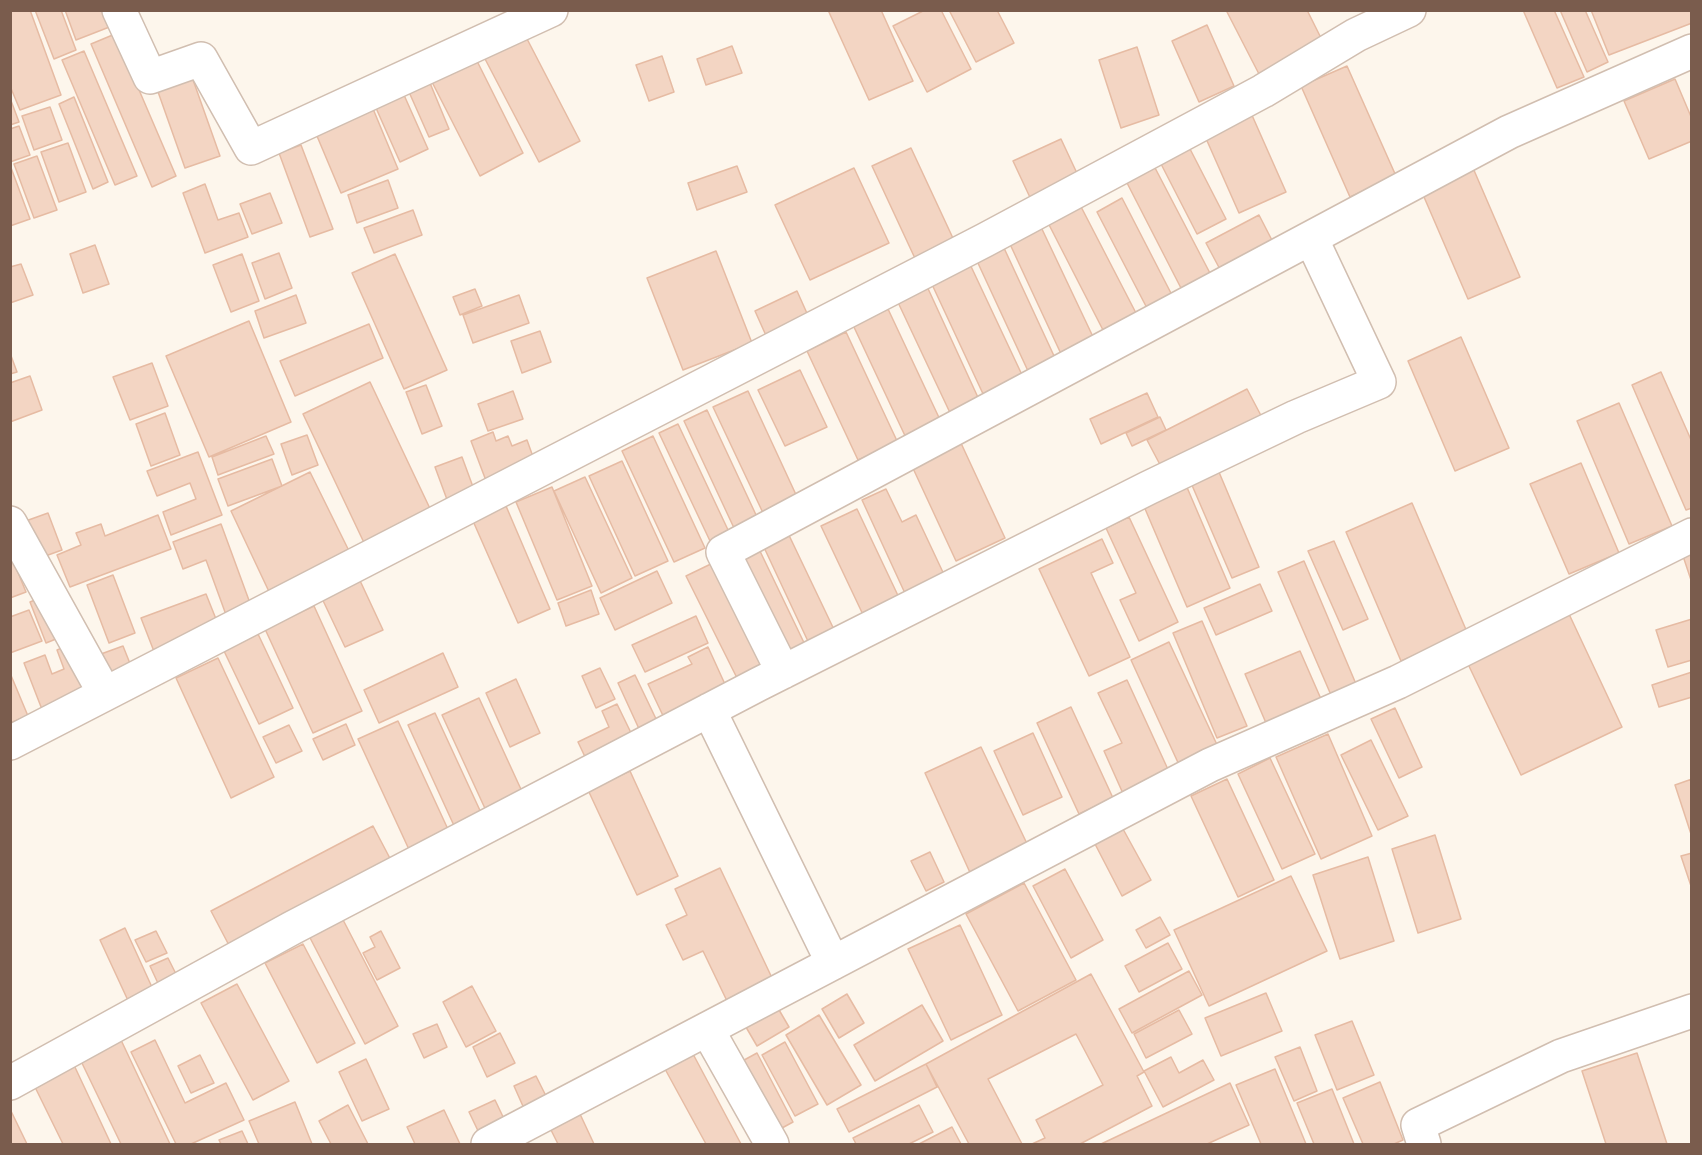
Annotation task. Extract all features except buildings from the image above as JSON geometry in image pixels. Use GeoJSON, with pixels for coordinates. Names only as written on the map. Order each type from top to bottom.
{"type":"FeatureCollection","features":[{"type":"Feature","properties":{"kind":"street"},"geometry":{"type":"LineString","coordinates":[[119,10],[150,77],[201,59],[251,148],[510,19],[551,10]]}},
{"type":"Feature","properties":{"kind":"street"},"geometry":{"type":"LineString","coordinates":[[10,743],[985,240],[1263,91],[1356,35],[1409,10]]}},
{"type":"Feature","properties":{"kind":"street"},"geometry":{"type":"LineString","coordinates":[[783,672],[723,552],[1509,132],[1692,51]]}},
{"type":"Feature","properties":{"kind":"street"},"geometry":{"type":"LineString","coordinates":[[10,1083],[292,928],[783,672],[1148,488],[1296,417],[1379,382],[1311,237]]}},
{"type":"Feature","properties":{"kind":"street"},"geometry":{"type":"LineString","coordinates":[[10,523],[105,694]]}},
{"type":"Feature","properties":{"kind":"street"},"geometry":{"type":"LineString","coordinates":[[488,1144],[1210,765],[1398,682],[1692,535]]}},
{"type":"Feature","properties":{"kind":"street"},"geometry":{"type":"LineString","coordinates":[[709,710],[833,963]]}},
{"type":"Feature","properties":{"kind":"street"},"geometry":{"type":"LineString","coordinates":[[1424,1144],[1418,1125],[1560,1056],[1692,1011]]}},
{"type":"Feature","properties":{"kind":"street"},"geometry":{"type":"LineString","coordinates":[[707,1029],[772,1144]]}}]}
